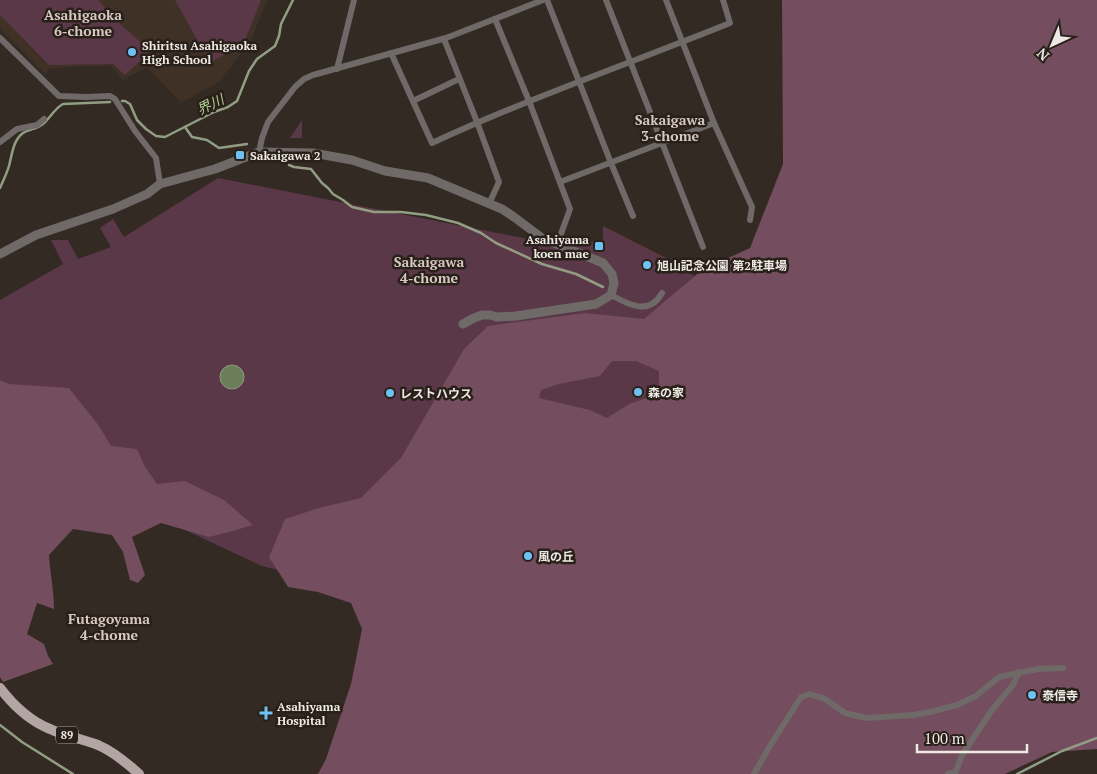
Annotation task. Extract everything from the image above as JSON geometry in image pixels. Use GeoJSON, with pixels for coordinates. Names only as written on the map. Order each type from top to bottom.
{"type":"FeatureCollection","features":[{"type":"Feature","properties":{"kind":"main road","name":"89"},"geometry":{"type":"LineString","coordinates":[[0,688],[13,704],[34,721],[50,729],[98,745],[114,754],[139,774]]}},
{"type":"Feature","properties":{"kind":"street"},"geometry":{"type":"LineString","coordinates":[[337,68],[354,0]]}},
{"type":"Feature","properties":{"kind":"street"},"geometry":{"type":"LineString","coordinates":[[259,152],[268,122],[295,86],[304,79],[337,68],[444,39],[543,0]]}},
{"type":"Feature","properties":{"kind":"street"},"geometry":{"type":"LineString","coordinates":[[548,0],[633,216]]}},
{"type":"Feature","properties":{"kind":"street"},"geometry":{"type":"LineString","coordinates":[[606,0],[703,247]]}},
{"type":"Feature","properties":{"kind":"street"},"geometry":{"type":"LineString","coordinates":[[666,0],[714,123],[752,207],[750,220]]}},
{"type":"Feature","properties":{"kind":"street"},"geometry":{"type":"LineString","coordinates":[[391,54],[432,143],[528,101],[730,23],[723,0]]}},
{"type":"Feature","properties":{"kind":"street"},"geometry":{"type":"LineString","coordinates":[[495,19],[570,209],[557,245]]}},
{"type":"Feature","properties":{"kind":"street"},"geometry":{"type":"LineString","coordinates":[[0,38],[59,96],[110,96],[115,99],[135,132],[156,158],[160,184]]}},
{"type":"Feature","properties":{"kind":"street"},"geometry":{"type":"LineString","coordinates":[[444,39],[499,182],[489,204]]}},
{"type":"Feature","properties":{"kind":"street"},"geometry":{"type":"LineString","coordinates":[[413,100],[459,79]]}},
{"type":"Feature","properties":{"kind":"street"},"geometry":{"type":"LineString","coordinates":[[0,142],[16,129],[37,125],[44,119]]}},
{"type":"Feature","properties":{"kind":"street"},"geometry":{"type":"LineString","coordinates":[[560,182],[714,123]]}},
{"type":"Feature","properties":{"kind":"street"},"geometry":{"type":"LineString","coordinates":[[0,254],[36,235],[113,209],[147,194],[160,184],[216,170],[259,152],[313,153],[352,160],[385,171],[428,178],[502,209],[542,238],[603,263],[612,274],[614,283],[611,295],[596,304],[516,316],[498,317],[482,315],[463,324]]}},
{"type":"Feature","properties":{"kind":"street"},"geometry":{"type":"LineString","coordinates":[[611,295],[632,305],[644,306],[654,303],[662,293]]}},
{"type":"Feature","properties":{"kind":"street"},"geometry":{"type":"LineString","coordinates":[[754,774],[801,697],[810,694],[825,699],[845,713],[866,718],[914,715],[957,705],[976,696],[999,677],[1038,669],[1063,668]]}},
{"type":"Feature","properties":{"kind":"street"},"geometry":{"type":"LineString","coordinates":[[948,774],[955,773],[962,755],[992,710],[1012,685],[1019,672]]}},
{"type":"Feature","properties":{"kind":"shaded area","name":"Shiritsu Asahigaoka High School"},"geometry":{"type":"Polygon","coordinates":[[[0,0],[267,0],[252,38],[219,82],[181,103],[147,67],[123,80],[111,66],[80,66],[50,69],[45,74],[0,29],[0,0]]]}},
{"type":"Feature","properties":{"kind":"shaded area"},"geometry":{"type":"Polygon","coordinates":[[[0,0],[98,0],[121,25],[151,51],[125,75],[113,64],[49,65],[0,15],[0,0]]]}},
{"type":"Feature","properties":{"kind":"shaded area"},"geometry":{"type":"Polygon","coordinates":[[[175,0],[261,0],[244,43],[210,63],[175,0]]]}},
{"type":"Feature","properties":{"kind":"shaded area"},"geometry":{"type":"Polygon","coordinates":[[[782,0],[1097,0],[1097,749],[1052,752],[1005,774],[318,774],[326,759],[351,684],[362,629],[351,603],[318,592],[288,587],[269,557],[285,519],[319,508],[361,498],[401,458],[464,349],[488,326],[585,313],[644,319],[702,270],[750,248],[783,164],[782,0]],[[612,361],[600,376],[559,384],[541,390],[539,398],[590,410],[607,418],[629,404],[653,396],[659,391],[659,371],[636,361],[612,361]]]}},
{"type":"Feature","properties":{"kind":"shaded area"},"geometry":{"type":"Polygon","coordinates":[[[302,120],[302,138],[290,138],[302,120]]]}},
{"type":"Feature","properties":{"kind":"shaded area"},"geometry":{"type":"Polygon","coordinates":[[[218,178],[528,239],[547,247],[603,240],[603,226],[676,263],[705,284],[825,337],[352,588],[262,566],[119,499],[0,427],[0,300],[63,264],[51,240],[68,240],[78,259],[111,247],[100,228],[113,219],[124,237],[218,178]]]}},
{"type":"Feature","properties":{"kind":"shaded area"},"geometry":{"type":"Polygon","coordinates":[[[232,365],[237,366],[243,372],[243,382],[237,388],[232,389],[227,388],[221,382],[220,377],[221,372],[227,366],[232,365]]]}},
{"type":"Feature","properties":{"kind":"shaded area"},"geometry":{"type":"Polygon","coordinates":[[[0,380],[9,384],[69,388],[99,426],[111,446],[137,449],[145,467],[157,484],[185,481],[224,500],[253,525],[209,537],[161,523],[132,537],[145,575],[138,583],[130,580],[123,552],[112,535],[73,529],[49,555],[54,609],[37,603],[27,634],[44,644],[53,664],[3,682],[0,677],[0,380]]]}},
{"type":"Feature","properties":{"kind":"waterway","name":"界川"},"geometry":{"type":"LineString","coordinates":[[122,101],[130,104],[137,120],[146,129],[156,136],[165,137],[214,112],[228,107],[237,101],[249,71],[257,59],[275,46],[281,24],[293,0]]}},
{"type":"Feature","properties":{"kind":"waterway","name":"界川"},"geometry":{"type":"LineString","coordinates":[[0,188],[15,144],[23,133],[42,125],[63,104],[110,102]]}},
{"type":"Feature","properties":{"kind":"waterway"},"geometry":{"type":"LineString","coordinates":[[185,127],[192,137],[207,140],[219,148],[247,144]]}},
{"type":"Feature","properties":{"kind":"waterway"},"geometry":{"type":"LineString","coordinates":[[289,165],[311,169],[333,194],[352,207],[374,212],[401,212],[426,215],[458,223],[542,264],[576,274],[603,287]]}},
{"type":"Feature","properties":{"kind":"waterway"},"geometry":{"type":"LineString","coordinates":[[0,725],[22,742],[73,774]]}},
{"type":"Feature","properties":{"kind":"waterway"},"geometry":{"type":"LineString","coordinates":[[1017,774],[1062,751],[1097,738]]}},
{"type":"Feature","properties":{"kind":"place","name":"Shiritsu Asahigaoka High School"},"geometry":{"type":"Point","coordinates":[132,52]}},
{"type":"Feature","properties":{"kind":"place","name":"Sakaigawa 2"},"geometry":{"type":"Point","coordinates":[240,155]}},
{"type":"Feature","properties":{"kind":"place","name":"Asahiyama koen mae"},"geometry":{"type":"Point","coordinates":[599,246]}},
{"type":"Feature","properties":{"kind":"place","name":"旭山記念公園 第2駐車場"},"geometry":{"type":"Point","coordinates":[647,265]}},
{"type":"Feature","properties":{"kind":"place","name":"森の家"},"geometry":{"type":"Point","coordinates":[638,392]}},
{"type":"Feature","properties":{"kind":"place","name":"レストハウス"},"geometry":{"type":"Point","coordinates":[390,393]}},
{"type":"Feature","properties":{"kind":"place","name":"風の丘"},"geometry":{"type":"Point","coordinates":[528,556]}},
{"type":"Feature","properties":{"kind":"place","name":"泰信寺"},"geometry":{"type":"Point","coordinates":[1032,695]}},
{"type":"Feature","properties":{"kind":"place","name":"Asahiyama Hospital"},"geometry":{"type":"Point","coordinates":[266,713]}},
{"type":"Feature","properties":{"kind":"district","name":"Asahigaoka 6-chome"},"geometry":{"type":"Point","coordinates":[83,22]}},
{"type":"Feature","properties":{"kind":"district","name":"Sakaigawa 3-chome"},"geometry":{"type":"Point","coordinates":[670,128]}},
{"type":"Feature","properties":{"kind":"district","name":"Sakaigawa 4-chome"},"geometry":{"type":"Point","coordinates":[429,270]}},
{"type":"Feature","properties":{"kind":"district","name":"Futagoyama 4-chome"},"geometry":{"type":"Point","coordinates":[109,626]}}]}
